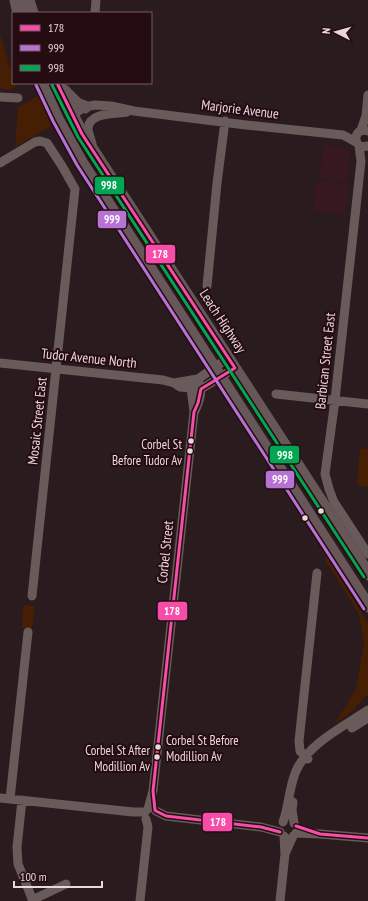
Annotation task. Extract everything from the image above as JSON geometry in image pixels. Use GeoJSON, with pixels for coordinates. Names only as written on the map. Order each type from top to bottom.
{"type":"FeatureCollection","features":[{"type":"Feature","properties":{"kind":"highway"},"geometry":{"type":"LineString","coordinates":[[16,0],[19,12]]}},
{"type":"Feature","properties":{"kind":"highway"},"geometry":{"type":"LineString","coordinates":[[28,0],[32,12]]}},
{"type":"Feature","properties":{"kind":"highway"},"geometry":{"type":"LineString","coordinates":[[41,84],[57,119],[70,143],[368,606]]}},
{"type":"Feature","properties":{"kind":"highway","name":"Leach Highway"},"geometry":{"type":"LineString","coordinates":[[57,84],[73,118],[368,574]]}},
{"type":"Feature","properties":{"kind":"highway"},"geometry":{"type":"LineString","coordinates":[[58,84],[77,104],[85,107]]}},
{"type":"Feature","properties":{"kind":"highway"},"geometry":{"type":"LineString","coordinates":[[70,143],[68,127],[73,118]]}},
{"type":"Feature","properties":{"kind":"street"},"geometry":{"type":"LineString","coordinates":[[95,12],[96,0]]}},
{"type":"Feature","properties":{"kind":"street"},"geometry":{"type":"LineString","coordinates":[[362,145],[356,134],[364,130],[368,95]]}},
{"type":"Feature","properties":{"kind":"street"},"geometry":{"type":"LineString","coordinates":[[0,97],[18,98]]}},
{"type":"Feature","properties":{"kind":"street","name":"Marjorie Avenue"},"geometry":{"type":"LineString","coordinates":[[85,107],[95,105],[111,106],[134,111],[225,121],[271,128],[343,135],[364,130]]}},
{"type":"Feature","properties":{"kind":"street"},"geometry":{"type":"LineString","coordinates":[[73,118],[77,112],[85,107]]}},
{"type":"Feature","properties":{"kind":"street","name":"Marjorie Avenue"},"geometry":{"type":"LineString","coordinates":[[94,150],[88,130],[93,120],[104,115],[134,111]]}},
{"type":"Feature","properties":{"kind":"street"},"geometry":{"type":"LineString","coordinates":[[207,286],[217,183],[225,121]]}},
{"type":"Feature","properties":{"kind":"street","name":"Marjorie Avenue"},"geometry":{"type":"LineString","coordinates":[[343,135],[362,145]]}},
{"type":"Feature","properties":{"kind":"street","name":"Mosaic Street East"},"geometry":{"type":"LineString","coordinates":[[0,163],[35,142],[40,141],[46,143],[62,166],[75,189],[32,596]]}},
{"type":"Feature","properties":{"kind":"street","name":"Barbican Street East"},"geometry":{"type":"LineString","coordinates":[[362,145],[335,400],[325,474],[334,502],[368,554]]}},
{"type":"Feature","properties":{"kind":"street","name":"Tudor Avenue North"},"geometry":{"type":"LineString","coordinates":[[0,363],[150,379],[174,383],[193,383],[217,373]]}},
{"type":"Feature","properties":{"kind":"street","name":"Tudor Avenue North"},"geometry":{"type":"LineString","coordinates":[[201,388],[217,373],[232,363]]}},
{"type":"Feature","properties":{"kind":"street"},"geometry":{"type":"LineString","coordinates":[[193,383],[201,388]]}},
{"type":"Feature","properties":{"kind":"street","name":"Corbel Street"},"geometry":{"type":"LineString","coordinates":[[140,901],[194,412],[193,383]]}},
{"type":"Feature","properties":{"kind":"street","name":"Corbel Street"},"geometry":{"type":"LineString","coordinates":[[194,412],[198,404],[201,388]]}},
{"type":"Feature","properties":{"kind":"street"},"geometry":{"type":"LineString","coordinates":[[276,394],[368,404]]}},
{"type":"Feature","properties":{"kind":"street"},"geometry":{"type":"LineString","coordinates":[[307,758],[300,751],[299,741],[317,574]]}},
{"type":"Feature","properties":{"kind":"street"},"geometry":{"type":"LineString","coordinates":[[10,799],[28,632]]}},
{"type":"Feature","properties":{"kind":"street"},"geometry":{"type":"LineString","coordinates":[[280,901],[285,854],[282,829],[287,811],[292,781],[296,771],[333,733],[368,710]]}},
{"type":"Feature","properties":{"kind":"street"},"geometry":{"type":"LineString","coordinates":[[285,854],[295,829],[292,810],[295,788],[298,776],[307,758],[368,718]]}},
{"type":"Feature","properties":{"kind":"street"},"geometry":{"type":"LineString","coordinates":[[0,798],[133,812],[150,816],[166,816],[282,829],[289,837],[295,829]]}},
{"type":"Feature","properties":{"kind":"street"},"geometry":{"type":"LineString","coordinates":[[22,800],[17,847],[18,864],[32,901],[66,884]]}},
{"type":"Feature","properties":{"kind":"street"},"geometry":{"type":"LineString","coordinates":[[282,829],[290,820],[295,829],[320,834],[368,838]]}},
{"type":"Feature","properties":{"kind":"shaded area"},"geometry":{"type":"Polygon","coordinates":[[[0,34],[12,74],[12,84],[15,84],[16,87],[10,90],[0,88],[0,34]]]}},
{"type":"Feature","properties":{"kind":"shaded area"},"geometry":{"type":"Polygon","coordinates":[[[39,95],[51,126],[15,147],[18,107],[39,95]]]}},
{"type":"Feature","properties":{"kind":"shaded area"},"geometry":{"type":"Polygon","coordinates":[[[323,145],[346,148],[351,153],[347,182],[320,179],[323,145]]]}},
{"type":"Feature","properties":{"kind":"shaded area"},"geometry":{"type":"Polygon","coordinates":[[[318,181],[349,184],[346,215],[313,211],[316,183],[318,181]]]}},
{"type":"Feature","properties":{"kind":"shaded area"},"geometry":{"type":"Polygon","coordinates":[[[360,448],[368,449],[368,487],[357,485],[360,448]]]}},
{"type":"Feature","properties":{"kind":"shaded area"},"geometry":{"type":"Polygon","coordinates":[[[324,552],[368,623],[368,694],[352,711],[333,726],[356,689],[364,643],[359,614],[326,562],[324,552]]]}},
{"type":"Feature","properties":{"kind":"shaded area"},"geometry":{"type":"Polygon","coordinates":[[[24,605],[35,606],[32,629],[21,628],[24,605]]]}},
{"type":"Feature","properties":{"kind":"transit line","name":"178"},"geometry":{"type":"LineString","coordinates":[[57,84],[82,134],[235,368],[201,389],[198,403],[194,412],[153,791],[155,810]]}},
{"type":"Feature","properties":{"kind":"transit line","name":"999"},"geometry":{"type":"LineString","coordinates":[[36,85],[53,121],[77,165],[364,609]]}},
{"type":"Feature","properties":{"kind":"transit line","name":"998"},"geometry":{"type":"LineString","coordinates":[[52,85],[78,137],[364,577]]}},
{"type":"Feature","properties":{"kind":"transit line","name":"178"},"geometry":{"type":"LineString","coordinates":[[156,811],[166,816],[261,827],[280,832]]}},
{"type":"Feature","properties":{"kind":"transit line","name":"178"},"geometry":{"type":"LineString","coordinates":[[296,826],[320,834],[368,838]]}},
{"type":"Feature","properties":{"kind":"place","name":"Corbel St Before Tudor Av"},"geometry":{"type":"Point","coordinates":[190,451]}},
{"type":"Feature","properties":{"kind":"place","name":"Corbel St Before Modillion Av"},"geometry":{"type":"Point","coordinates":[158,747]}},
{"type":"Feature","properties":{"kind":"place","name":"Corbel St After Modillion Av"},"geometry":{"type":"Point","coordinates":[157,757]}}]}
